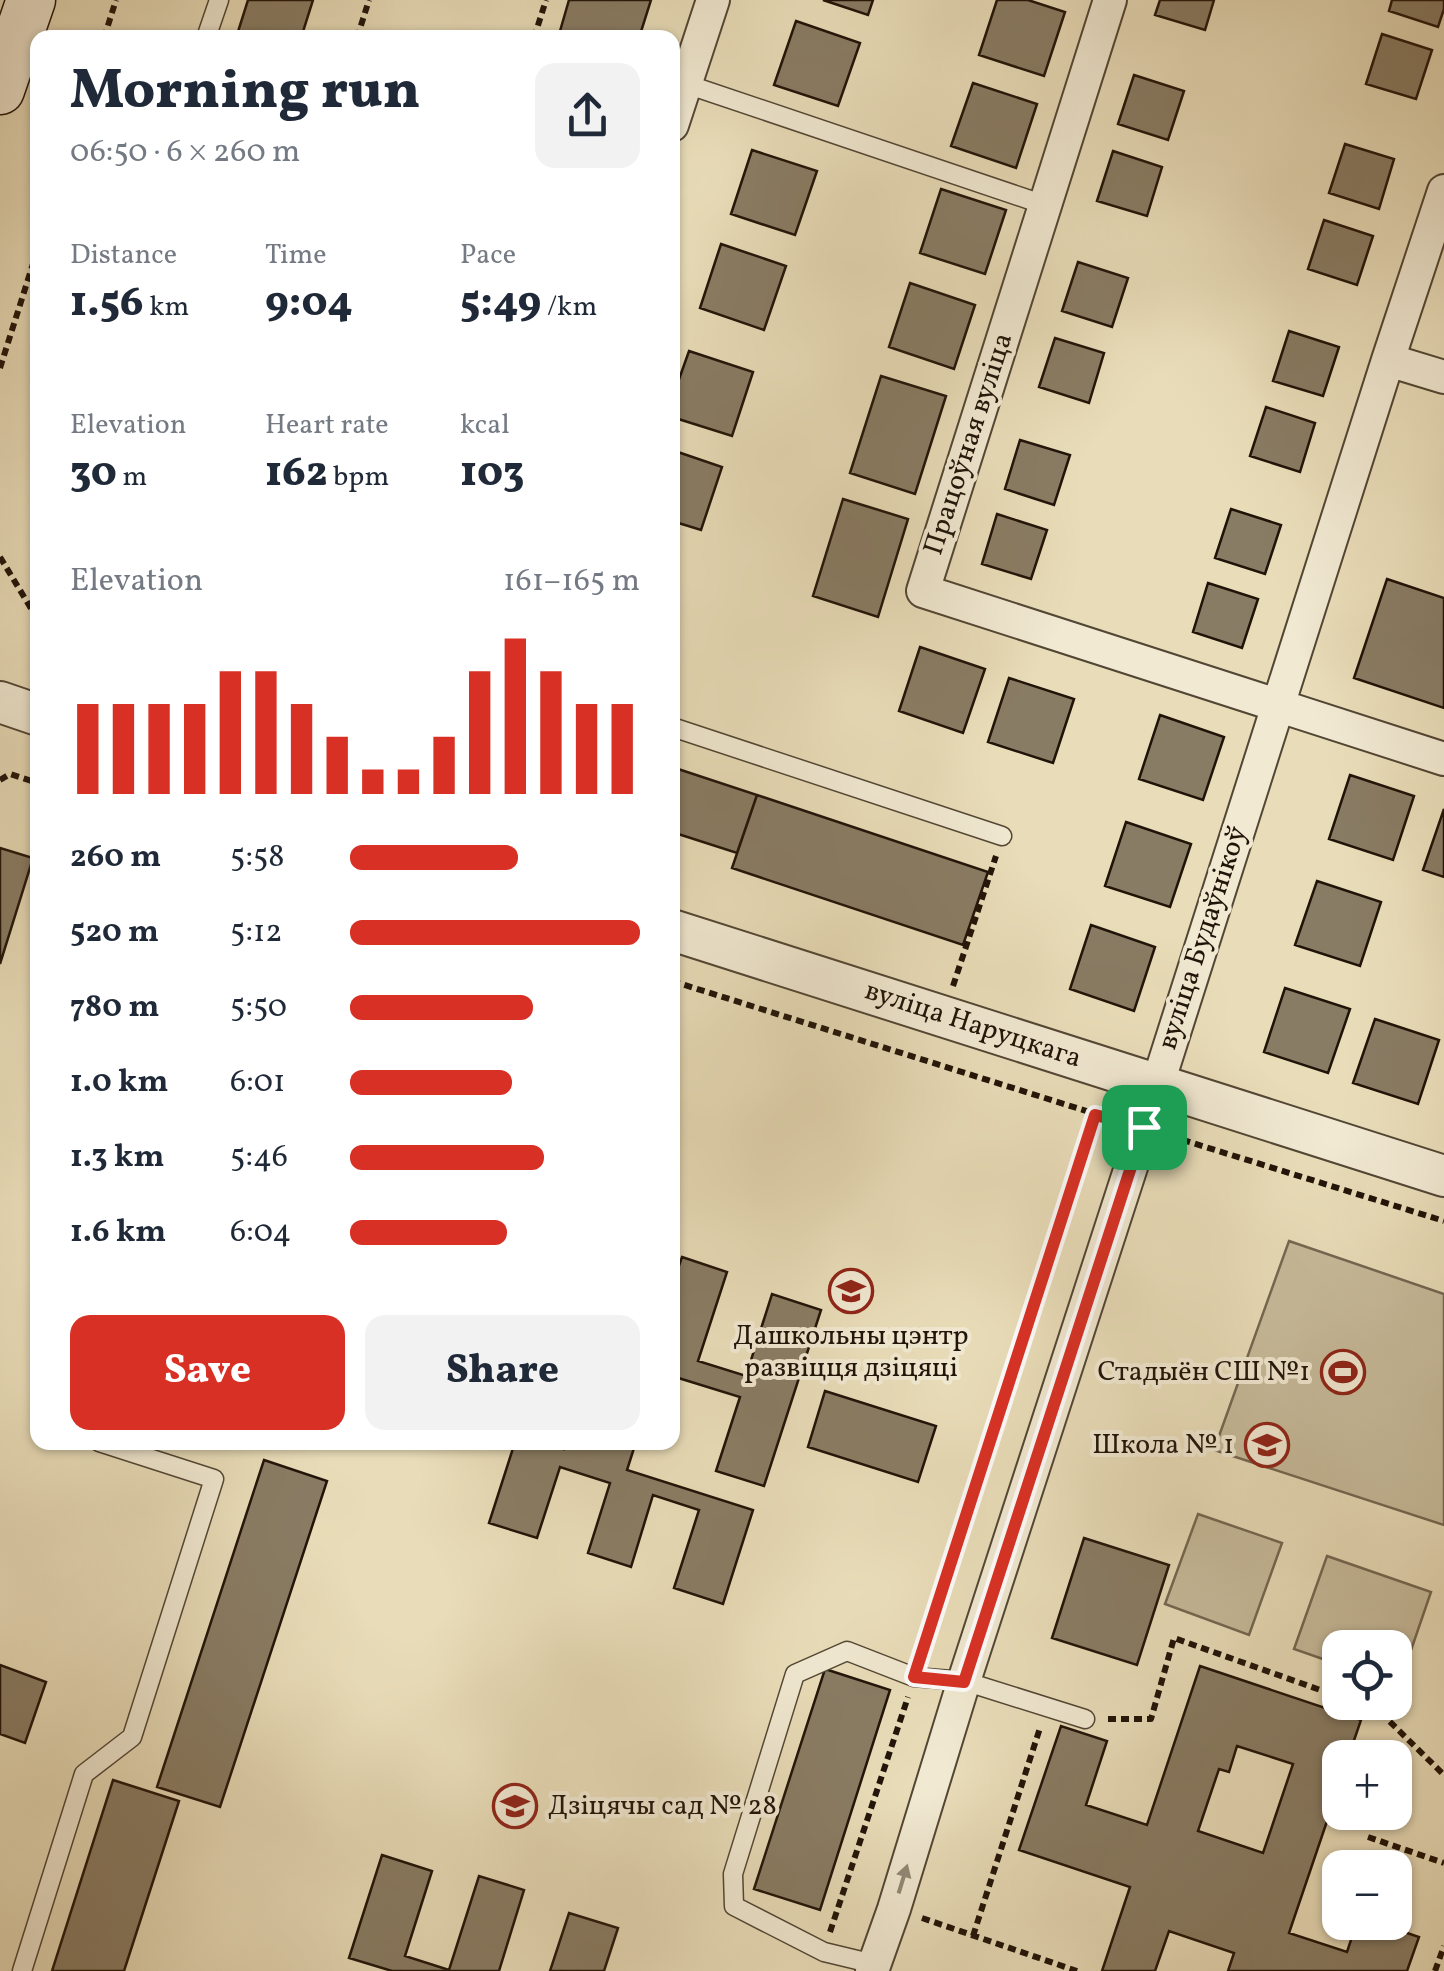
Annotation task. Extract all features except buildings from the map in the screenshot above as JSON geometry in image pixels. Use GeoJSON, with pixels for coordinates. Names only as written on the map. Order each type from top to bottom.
{"type":"FeatureCollection","features":[{"type":"Feature","properties":{"kind":"main road"},"geometry":{"type":"LineString","coordinates":[[0,90],[31,0]]}},
{"type":"Feature","properties":{"kind":"street"},"geometry":{"type":"LineString","coordinates":[[680,102],[713,0]]}},
{"type":"Feature","properties":{"kind":"street","name":"Працоўная вуліца"},"geometry":{"type":"LineString","coordinates":[[1110,0],[923,591],[1278,705]]}},
{"type":"Feature","properties":{"kind":"street","name":"вуліца Будаўнікоў"},"geometry":{"type":"LineString","coordinates":[[873,1968],[1444,191]]}},
{"type":"Feature","properties":{"kind":"street"},"geometry":{"type":"LineString","coordinates":[[1388,360],[1444,377]]}},
{"type":"Feature","properties":{"kind":"street"},"geometry":{"type":"LineString","coordinates":[[0,702],[30,712]]}},
{"type":"Feature","properties":{"kind":"street"},"geometry":{"type":"LineString","coordinates":[[1278,705],[1444,759]]}},
{"type":"Feature","properties":{"kind":"street","name":"вуліца Наруцкага"},"geometry":{"type":"LineString","coordinates":[[680,933],[1444,1176]]}},
{"type":"Feature","properties":{"kind":"lane"},"geometry":{"type":"LineString","coordinates":[[209,30],[219,0]]}},
{"type":"Feature","properties":{"kind":"lane"},"geometry":{"type":"LineString","coordinates":[[686,84],[1045,205]]}},
{"type":"Feature","properties":{"kind":"lane"},"geometry":{"type":"LineString","coordinates":[[680,730],[1002,836]]}},
{"type":"Feature","properties":{"kind":"lane"},"geometry":{"type":"LineString","coordinates":[[22,1971],[84,1774],[132,1736],[214,1479],[124,1450]]}},
{"type":"Feature","properties":{"kind":"lane"},"geometry":{"type":"LineString","coordinates":[[873,1968],[824,1952],[734,1906],[733,1874],[795,1674],[846,1651],[914,1677],[964,1682],[1085,1718]]}},
{"type":"Feature","properties":{"kind":"path"},"geometry":{"type":"LineString","coordinates":[[107,30],[116,0]]}},
{"type":"Feature","properties":{"kind":"path"},"geometry":{"type":"LineString","coordinates":[[360,30],[369,0]]}},
{"type":"Feature","properties":{"kind":"path"},"geometry":{"type":"LineString","coordinates":[[537,30],[546,0]]}},
{"type":"Feature","properties":{"kind":"path"},"geometry":{"type":"LineString","coordinates":[[0,368],[30,273]]}},
{"type":"Feature","properties":{"kind":"path"},"geometry":{"type":"LineString","coordinates":[[0,557],[30,607]]}},
{"type":"Feature","properties":{"kind":"path"},"geometry":{"type":"LineString","coordinates":[[0,780],[10,774],[30,780]]}},
{"type":"Feature","properties":{"kind":"path"},"geometry":{"type":"LineString","coordinates":[[944,1016],[1002,836]]}},
{"type":"Feature","properties":{"kind":"path"},"geometry":{"type":"LineString","coordinates":[[680,984],[1444,1221]]}},
{"type":"Feature","properties":{"kind":"path"},"geometry":{"type":"LineString","coordinates":[[824,1952],[1095,1115]]}},
{"type":"Feature","properties":{"kind":"path"},"geometry":{"type":"LineString","coordinates":[[1085,1718],[1151,1719],[1174,1638],[1322,1691]]}},
{"type":"Feature","properties":{"kind":"path"},"geometry":{"type":"LineString","coordinates":[[972,1936],[1047,1707]]}},
{"type":"Feature","properties":{"kind":"path"},"geometry":{"type":"LineString","coordinates":[[1388,1720],[1444,1775]]}},
{"type":"Feature","properties":{"kind":"path"},"geometry":{"type":"LineString","coordinates":[[1368,1837],[1444,1863]]}},
{"type":"Feature","properties":{"kind":"path"},"geometry":{"type":"LineString","coordinates":[[916,1916],[1077,1971]]}},
{"type":"Feature","properties":{"kind":"path"},"geometry":{"type":"LineString","coordinates":[[1436,1971],[1444,1946]]}},
{"type":"Feature","properties":{"kind":"shaded area","name":"Стадыён СШ №1"},"geometry":{"type":"Polygon","coordinates":[[[1289,1241],[1444,1294],[1444,1525],[1214,1450],[1289,1241]]]}},
{"type":"Feature","properties":{"kind":"shaded area"},"geometry":{"type":"Polygon","coordinates":[[[1198,1514],[1282,1543],[1249,1635],[1165,1604],[1198,1514]]]}},
{"type":"Feature","properties":{"kind":"shaded area"},"geometry":{"type":"Polygon","coordinates":[[[1327,1556],[1431,1592],[1412,1647],[1412,1630],[1322,1630],[1322,1659],[1294,1649],[1327,1556]]]}},
{"type":"Feature","properties":{"kind":"place","name":"Дашкольны цэнтр развіцця дзіцяці"},"geometry":{"type":"Point","coordinates":[851,1291]}},
{"type":"Feature","properties":{"kind":"place","name":"Стадыён СШ №1"},"geometry":{"type":"Point","coordinates":[1343,1372]}},
{"type":"Feature","properties":{"kind":"place","name":"Школа № 1"},"geometry":{"type":"Point","coordinates":[1267,1445]}},
{"type":"Feature","properties":{"kind":"place","name":"Дзіцячы сад № 28"},"geometry":{"type":"Point","coordinates":[515,1806]}},
{"type":"Feature","properties":{"kind":"route"},"geometry":{"type":"LineString","coordinates":[[1095,1115],[1144,1127],[964,1682],[914,1677],[1095,1115]]}}]}
